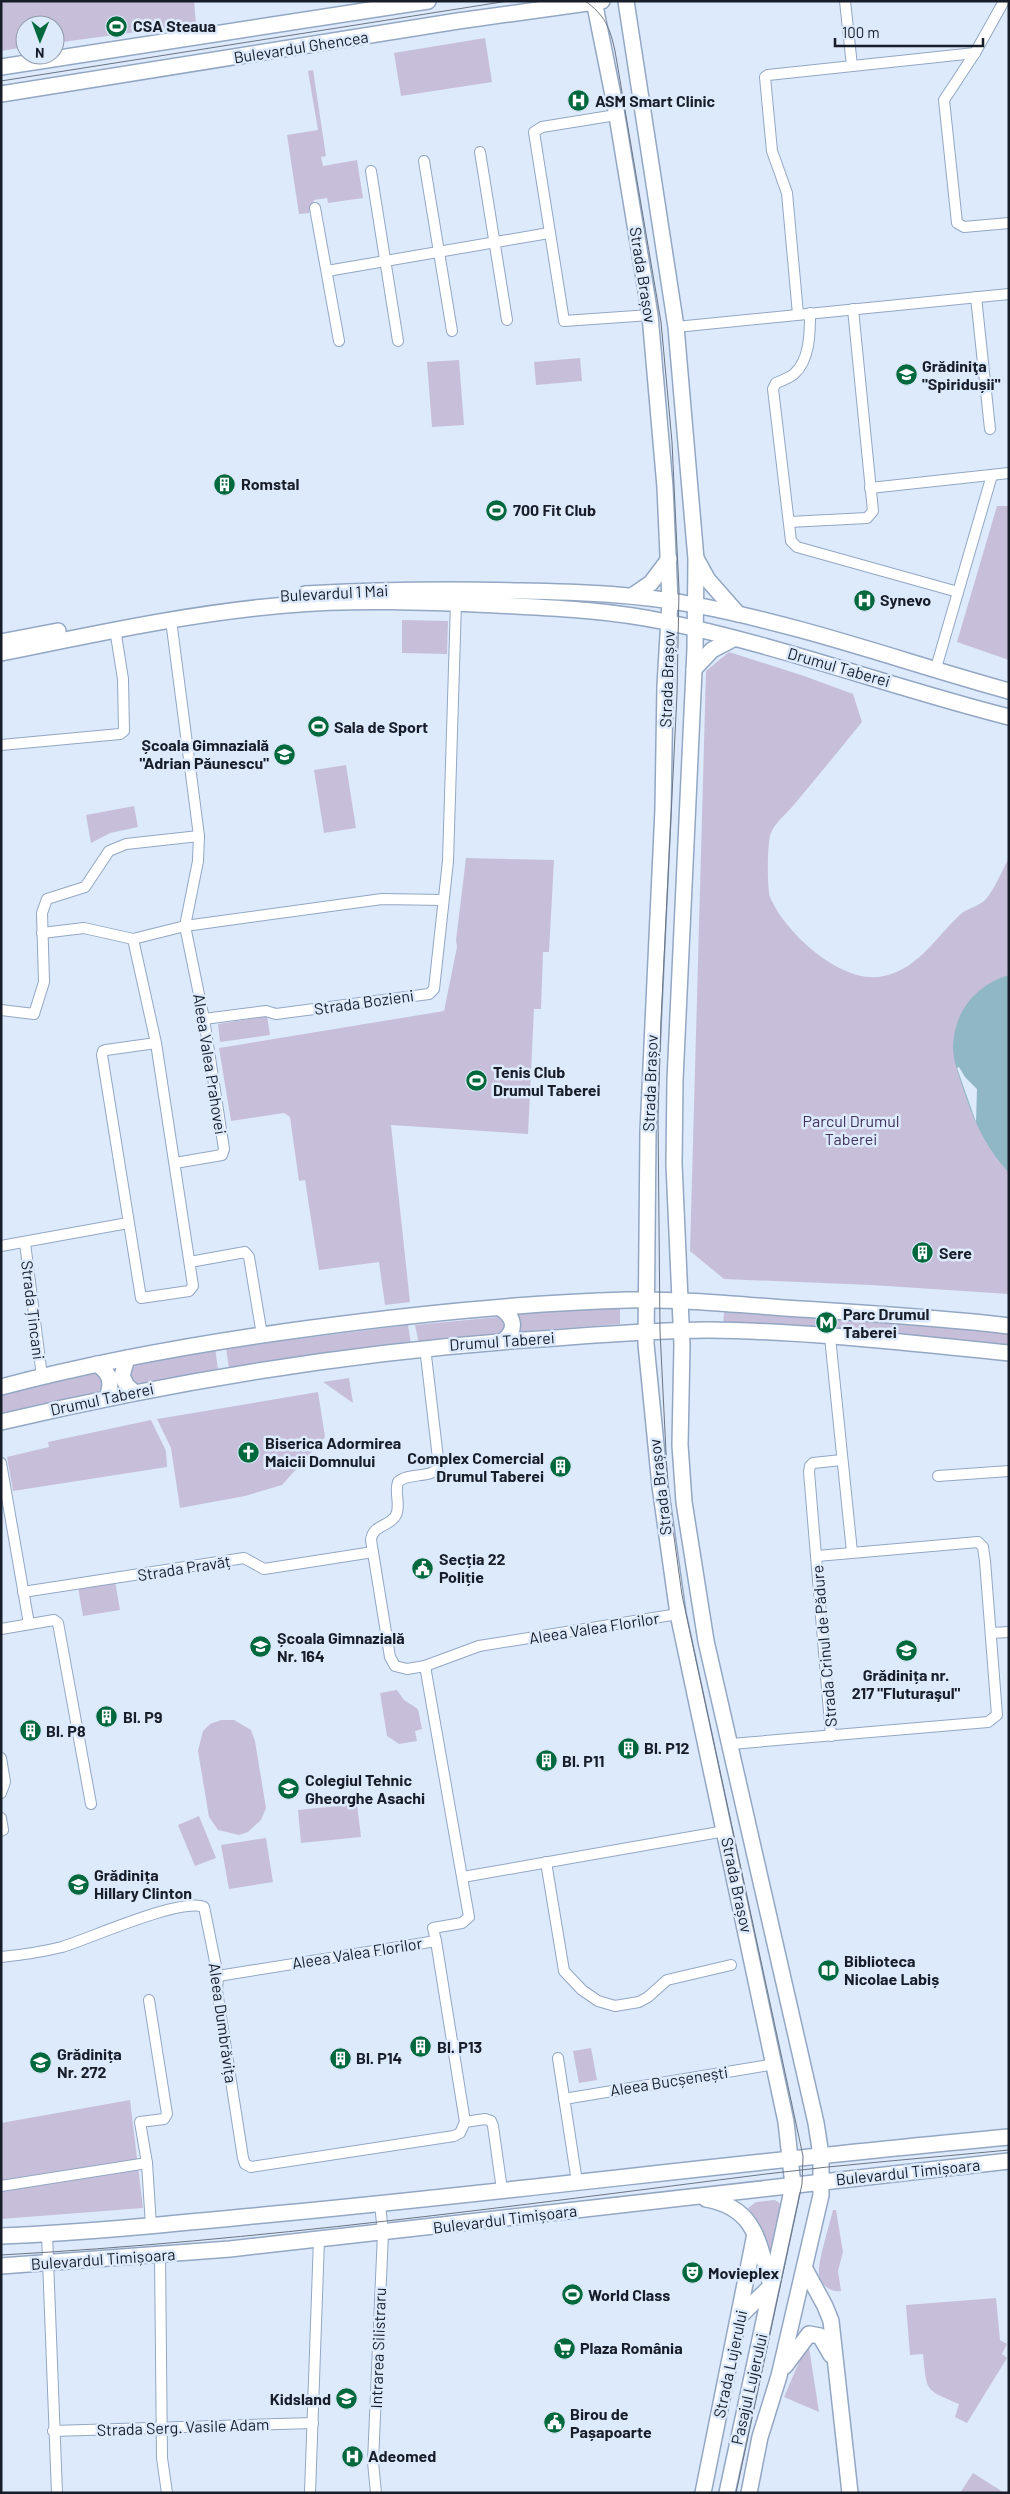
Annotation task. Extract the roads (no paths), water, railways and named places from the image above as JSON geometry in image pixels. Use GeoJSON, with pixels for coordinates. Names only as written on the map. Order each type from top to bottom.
{"type":"FeatureCollection","features":[{"type":"Feature","properties":{"kind":"main road","name":"Bulevardul Ghencea"},"geometry":{"type":"LineString","coordinates":[[1,67],[428,1]]}},
{"type":"Feature","properties":{"kind":"main road","name":"Strada Brașov"},"geometry":{"type":"LineString","coordinates":[[626,1],[676,327],[696,559],[696,629],[675,1080],[674,1164],[681,1331],[680,1445],[684,1502],[700,1615],[731,1744],[816,2123],[821,2155]]}},
{"type":"Feature","properties":{"kind":"main road","name":"Bulevardul Ghencea"},"geometry":{"type":"LineString","coordinates":[[1,94],[358,37],[597,2]]}},
{"type":"Feature","properties":{"kind":"main road","name":"Strada Brașov"},"geometry":{"type":"LineString","coordinates":[[597,2],[599,23],[650,315],[665,487],[669,559],[670,601],[663,809],[648,1132],[646,1331],[656,1458],[678,1614],[774,2064],[791,2158]]}},
{"type":"Feature","properties":{"kind":"main road"},"geometry":{"type":"LineString","coordinates":[[358,37],[371,40],[570,10],[584,12],[599,23]]}},
{"type":"Feature","properties":{"kind":"main road"},"geometry":{"type":"LineString","coordinates":[[632,596],[651,583],[669,559]]}},
{"type":"Feature","properties":{"kind":"main road"},"geometry":{"type":"LineString","coordinates":[[696,559],[708,580],[738,614]]}},
{"type":"Feature","properties":{"kind":"main road","name":"Bulevardul 1 Mai"},"geometry":{"type":"LineString","coordinates":[[1,642],[172,610],[280,596],[438,589],[563,590],[670,601]]}},
{"type":"Feature","properties":{"kind":"main road","name":"Bulevardul 1 Mai"},"geometry":{"type":"LineString","coordinates":[[1,654],[170,620],[287,605],[399,601],[456,603],[566,608],[669,622]]}},
{"type":"Feature","properties":{"kind":"main road","name":"Drumul Taberei"},"geometry":{"type":"LineString","coordinates":[[670,601],[738,614],[855,644],[1009,691]]}},
{"type":"Feature","properties":{"kind":"main road"},"geometry":{"type":"LineString","coordinates":[[637,617],[656,632],[662,641],[667,656]]}},
{"type":"Feature","properties":{"kind":"main road","name":"Drumul Taberei"},"geometry":{"type":"LineString","coordinates":[[669,622],[833,665],[1009,716]]}},
{"type":"Feature","properties":{"kind":"main road"},"geometry":{"type":"LineString","coordinates":[[694,669],[712,650],[733,639]]}},
{"type":"Feature","properties":{"kind":"main road","name":"Drumul Taberei"},"geometry":{"type":"LineString","coordinates":[[1,1387],[42,1376],[127,1358],[262,1335],[409,1315],[500,1308],[647,1300],[680,1301],[914,1317],[1009,1326]]}},
{"type":"Feature","properties":{"kind":"main road"},"geometry":{"type":"LineString","coordinates":[[500,1308],[509,1314],[513,1323],[511,1334],[503,1341]]}},
{"type":"Feature","properties":{"kind":"main road","name":"Drumul Taberei"},"geometry":{"type":"LineString","coordinates":[[1,1422],[107,1397],[293,1364],[425,1348],[646,1331],[830,1337],[1009,1353]]}},
{"type":"Feature","properties":{"kind":"main road"},"geometry":{"type":"LineString","coordinates":[[127,1358],[122,1376],[127,1386],[134,1392]]}},
{"type":"Feature","properties":{"kind":"main road"},"geometry":{"type":"LineString","coordinates":[[97,1364],[108,1373],[110,1378],[107,1397]]}},
{"type":"Feature","properties":{"kind":"main road","name":"Bulevardul Timișoara"},"geometry":{"type":"LineString","coordinates":[[1,2236],[151,2226],[380,2204],[791,2158],[1009,2136]]}},
{"type":"Feature","properties":{"kind":"main road"},"geometry":{"type":"LineString","coordinates":[[779,2376],[805,2269],[822,2182],[821,2155]]}},
{"type":"Feature","properties":{"kind":"main road"},"geometry":{"type":"LineString","coordinates":[[740,2316],[772,2286],[793,2185],[791,2158]]}},
{"type":"Feature","properties":{"kind":"main road","name":"Bulevardul Timișoara"},"geometry":{"type":"LineString","coordinates":[[1,2266],[160,2255],[383,2233],[1009,2161]]}},
{"type":"Feature","properties":{"kind":"main road"},"geometry":{"type":"LineString","coordinates":[[695,2196],[721,2202],[737,2209],[749,2221],[772,2286]]}},
{"type":"Feature","properties":{"kind":"main road","name":"Strada Lujerului"},"geometry":{"type":"LineString","coordinates":[[703,2493],[755,2234]]}},
{"type":"Feature","properties":{"kind":"main road"},"geometry":{"type":"LineString","coordinates":[[805,2269],[828,2313],[850,2493]]}},
{"type":"Feature","properties":{"kind":"main road","name":"Pasajul Lujerului"},"geometry":{"type":"LineString","coordinates":[[727,2493],[772,2286]]}},
{"type":"Feature","properties":{"kind":"main road"},"geometry":{"type":"LineString","coordinates":[[779,2376],[801,2342],[809,2334],[820,2336],[824,2340],[835,2365]]}},
{"type":"Feature","properties":{"kind":"main road","name":"Pasajul Lujerului"},"geometry":{"type":"LineString","coordinates":[[749,2493],[760,2437],[779,2376]]}},
{"type":"Feature","properties":{"kind":"street"},"geometry":{"type":"LineString","coordinates":[[845,1],[852,66]]}},
{"type":"Feature","properties":{"kind":"street"},"geometry":{"type":"LineString","coordinates":[[1004,1],[975,53],[944,100],[958,223],[964,227],[1009,223]]}},
{"type":"Feature","properties":{"kind":"street"},"geometry":{"type":"LineString","coordinates":[[798,314],[786,193],[772,151],[765,77],[768,75],[975,53]]}},
{"type":"Feature","properties":{"kind":"street"},"geometry":{"type":"LineString","coordinates":[[616,115],[542,127],[534,132],[549,233],[564,321],[650,315]]}},
{"type":"Feature","properties":{"kind":"street"},"geometry":{"type":"LineString","coordinates":[[480,152],[508,320]]}},
{"type":"Feature","properties":{"kind":"street"},"geometry":{"type":"LineString","coordinates":[[424,162],[452,331]]}},
{"type":"Feature","properties":{"kind":"street"},"geometry":{"type":"LineString","coordinates":[[371,171],[398,341]]}},
{"type":"Feature","properties":{"kind":"street"},"geometry":{"type":"LineString","coordinates":[[315,208],[339,341]]}},
{"type":"Feature","properties":{"kind":"street"},"geometry":{"type":"LineString","coordinates":[[327,270],[549,233]]}},
{"type":"Feature","properties":{"kind":"street"},"geometry":{"type":"LineString","coordinates":[[676,327],[1009,294]]}},
{"type":"Feature","properties":{"kind":"street"},"geometry":{"type":"LineString","coordinates":[[976,297],[990,429]]}},
{"type":"Feature","properties":{"kind":"street"},"geometry":{"type":"LineString","coordinates":[[789,522],[867,518],[873,510],[853,309]]}},
{"type":"Feature","properties":{"kind":"street"},"geometry":{"type":"LineString","coordinates":[[810,313],[810,336],[805,356],[793,375],[776,383],[773,389],[791,541],[797,547],[958,592]]}},
{"type":"Feature","properties":{"kind":"street"},"geometry":{"type":"LineString","coordinates":[[870,488],[1009,473]]}},
{"type":"Feature","properties":{"kind":"street"},"geometry":{"type":"LineString","coordinates":[[936,668],[992,475]]}},
{"type":"Feature","properties":{"kind":"street","name":"Strada Bozieni"},"geometry":{"type":"LineString","coordinates":[[204,1019],[266,1010],[276,1014],[425,994],[432,992],[435,988],[448,861],[456,603]]}},
{"type":"Feature","properties":{"kind":"street","name":"Aleea Valea Prahovei"},"geometry":{"type":"LineString","coordinates":[[170,620],[199,836],[198,861],[185,926],[204,1019],[223,1152],[222,1154],[175,1163]]}},
{"type":"Feature","properties":{"kind":"street"},"geometry":{"type":"LineString","coordinates":[[1,745],[120,734],[124,731],[123,679],[115,630]]}},
{"type":"Feature","properties":{"kind":"street"},"geometry":{"type":"LineString","coordinates":[[1,1010],[34,1014],[44,982],[42,913],[47,899],[85,887],[109,852],[126,844],[145,840],[199,836]]}},
{"type":"Feature","properties":{"kind":"street"},"geometry":{"type":"LineString","coordinates":[[42,933],[84,928],[133,939],[185,926],[382,899],[443,900]]}},
{"type":"Feature","properties":{"kind":"street"},"geometry":{"type":"LineString","coordinates":[[133,939],[156,1043],[190,1262],[192,1289],[142,1298],[128,1223],[103,1051],[156,1043]]}},
{"type":"Feature","properties":{"kind":"street","name":"Strada Țincani"},"geometry":{"type":"LineString","coordinates":[[1,1246],[128,1223]]}},
{"type":"Feature","properties":{"kind":"street","name":"Strada Țincani"},"geometry":{"type":"LineString","coordinates":[[25,1243],[42,1376]]}},
{"type":"Feature","properties":{"kind":"street"},"geometry":{"type":"LineString","coordinates":[[190,1262],[245,1252],[249,1257],[262,1335]]}},
{"type":"Feature","properties":{"kind":"street"},"geometry":{"type":"LineString","coordinates":[[830,1337],[852,1552]]}},
{"type":"Feature","properties":{"kind":"street"},"geometry":{"type":"LineString","coordinates":[[372,1552],[371,1540],[374,1532],[396,1515],[398,1482],[402,1478],[434,1472],[439,1468],[425,1348]]}},
{"type":"Feature","properties":{"kind":"street","name":"Strada Crinul de Pădure"},"geometry":{"type":"LineString","coordinates":[[831,1736],[810,1466],[842,1460]]}},
{"type":"Feature","properties":{"kind":"street"},"geometry":{"type":"LineString","coordinates":[[1,1463],[29,1624]]}},
{"type":"Feature","properties":{"kind":"street"},"geometry":{"type":"LineString","coordinates":[[938,1476],[1009,1471]]}},
{"type":"Feature","properties":{"kind":"street","name":"Strada Crinul de Pădure"},"geometry":{"type":"LineString","coordinates":[[731,1744],[988,1722],[997,1715],[992,1633],[983,1547],[978,1542],[817,1556]]}},
{"type":"Feature","properties":{"kind":"street","name":"Aleea Valea Florilor"},"geometry":{"type":"LineString","coordinates":[[372,1552],[392,1663],[401,1668],[425,1666],[479,1646],[678,1614]]}},
{"type":"Feature","properties":{"kind":"street","name":"Strada Pravăț"},"geometry":{"type":"LineString","coordinates":[[23,1592],[244,1558],[264,1569],[372,1552]]}},
{"type":"Feature","properties":{"kind":"street"},"geometry":{"type":"LineString","coordinates":[[1,1629],[54,1620],[58,1622],[92,1804]]}},
{"type":"Feature","properties":{"kind":"street"},"geometry":{"type":"LineString","coordinates":[[992,1633],[1009,1632]]}},
{"type":"Feature","properties":{"kind":"street","name":"Aleea Valea Florilor"},"geometry":{"type":"LineString","coordinates":[[218,1976],[436,1941],[433,1928],[462,1923],[469,1917],[425,1666]]}},
{"type":"Feature","properties":{"kind":"street"},"geometry":{"type":"LineString","coordinates":[[998,1707],[1009,1706]]}},
{"type":"Feature","properties":{"kind":"street"},"geometry":{"type":"LineString","coordinates":[[1,1758],[5,1782],[1,1794]]}},
{"type":"Feature","properties":{"kind":"street"},"geometry":{"type":"LineString","coordinates":[[1,1818],[2,1830]]}},
{"type":"Feature","properties":{"kind":"street"},"geometry":{"type":"LineString","coordinates":[[463,1877],[725,1831]]}},
{"type":"Feature","properties":{"kind":"street"},"geometry":{"type":"LineString","coordinates":[[546,1862],[564,1971],[582,1990],[598,2001],[615,2006],[639,2002],[648,1998],[667,1980],[731,1964]]}},
{"type":"Feature","properties":{"kind":"street","name":"Aleea Dumbrăvița"},"geometry":{"type":"LineString","coordinates":[[1,1957],[62,1947],[96,1934],[180,1908],[200,1905],[206,1910],[218,1976],[216,1991],[242,2158],[246,2164],[251,2167],[454,2136],[460,2133],[465,2122]]}},
{"type":"Feature","properties":{"kind":"street"},"geometry":{"type":"LineString","coordinates":[[436,1941],[465,2122],[485,2119],[491,2121],[502,2190]]}},
{"type":"Feature","properties":{"kind":"street"},"geometry":{"type":"LineString","coordinates":[[149,2000],[167,2114],[164,2119],[140,2122],[147,2163],[151,2226]]}},
{"type":"Feature","properties":{"kind":"street"},"geometry":{"type":"LineString","coordinates":[[558,2058],[577,2182]]}},
{"type":"Feature","properties":{"kind":"street","name":"Aleea Bucșenești"},"geometry":{"type":"LineString","coordinates":[[564,2099],[774,2064]]}},
{"type":"Feature","properties":{"kind":"street"},"geometry":{"type":"LineString","coordinates":[[1,2186],[147,2163]]}},
{"type":"Feature","properties":{"kind":"street","name":"Intrarea Silistraru"},"geometry":{"type":"LineString","coordinates":[[376,2493],[373,2462],[383,2233],[380,2204]]}},
{"type":"Feature","properties":{"kind":"street"},"geometry":{"type":"LineString","coordinates":[[47,2234],[57,2493]]}},
{"type":"Feature","properties":{"kind":"street"},"geometry":{"type":"LineString","coordinates":[[310,2493],[319,2239]]}},
{"type":"Feature","properties":{"kind":"street"},"geometry":{"type":"LineString","coordinates":[[160,2255],[161,2428],[162,2458],[167,2493]]}},
{"type":"Feature","properties":{"kind":"street","name":"Strada Serg. Vasile Adam"},"geometry":{"type":"LineString","coordinates":[[54,2431],[313,2423]]}},
{"type":"Feature","properties":{"kind":"tram line"},"geometry":{"type":"LineString","coordinates":[[1,81],[508,1]]}},
{"type":"Feature","properties":{"kind":"tram line"},"geometry":{"type":"LineString","coordinates":[[585,1],[597,11],[606,23],[615,51],[661,322],[672,442],[679,590],[677,694],[658,1116],[660,1331],[668,1493],[682,1595],[803,2156],[802,2184],[736,2493]]}},
{"type":"Feature","properties":{"kind":"tram line"},"geometry":{"type":"LineString","coordinates":[[1,2255],[97,2249],[289,2232],[796,2170],[1009,2150]]}},
{"type":"Feature","properties":{"kind":"place","name":"CSA Steaua"},"geometry":{"type":"Point","coordinates":[117,26]}},
{"type":"Feature","properties":{"kind":"place","name":"ASM Smart Clinic"},"geometry":{"type":"Point","coordinates":[579,101]}},
{"type":"Feature","properties":{"kind":"place","name":"Grădiniţa \"Spiridușii\""},"geometry":{"type":"Point","coordinates":[906,375]}},
{"type":"Feature","properties":{"kind":"place","name":"Romstal"},"geometry":{"type":"Point","coordinates":[225,484]}},
{"type":"Feature","properties":{"kind":"place","name":"700 Fit Club"},"geometry":{"type":"Point","coordinates":[497,510]}},
{"type":"Feature","properties":{"kind":"place","name":"Synevo"},"geometry":{"type":"Point","coordinates":[864,600]}},
{"type":"Feature","properties":{"kind":"place","name":"Sala de Sport"},"geometry":{"type":"Point","coordinates":[318,727]}},
{"type":"Feature","properties":{"kind":"place","name":"Școala Gimnazială \"Adrian Păunescu\""},"geometry":{"type":"Point","coordinates":[285,754]}},
{"type":"Feature","properties":{"kind":"place","name":"Tenis Club Drumul Taberei"},"geometry":{"type":"Point","coordinates":[477,1081]}},
{"type":"Feature","properties":{"kind":"place","name":"Sere"},"geometry":{"type":"Point","coordinates":[923,1253]}},
{"type":"Feature","properties":{"kind":"place","name":"Parc Drumul Taberei"},"geometry":{"type":"Point","coordinates":[827,1323]}},
{"type":"Feature","properties":{"kind":"place","name":"Biserica Adormirea Maicii Domnului"},"geometry":{"type":"Point","coordinates":[249,1452]}},
{"type":"Feature","properties":{"kind":"place","name":"Complex Comercial Drumul Taberei"},"geometry":{"type":"Point","coordinates":[560,1467]}},
{"type":"Feature","properties":{"kind":"place","name":"Secția 22 Poliție"},"geometry":{"type":"Point","coordinates":[423,1568]}},
{"type":"Feature","properties":{"kind":"place","name":"Școala Gimnazială Nr. 164"},"geometry":{"type":"Point","coordinates":[261,1647]}},
{"type":"Feature","properties":{"kind":"place","name":"Grădinița nr. 217 \"Fluturaşul\""},"geometry":{"type":"Point","coordinates":[906,1651]}},
{"type":"Feature","properties":{"kind":"place","name":"Bl. P9"},"geometry":{"type":"Point","coordinates":[107,1717]}},
{"type":"Feature","properties":{"kind":"place","name":"Bl. P8"},"geometry":{"type":"Point","coordinates":[30,1731]}},
{"type":"Feature","properties":{"kind":"place","name":"Bl. P12"},"geometry":{"type":"Point","coordinates":[628,1748]}},
{"type":"Feature","properties":{"kind":"place","name":"Bl. P11"},"geometry":{"type":"Point","coordinates":[546,1761]}},
{"type":"Feature","properties":{"kind":"place","name":"Colegiul Tehnic Gheorghe Asachi"},"geometry":{"type":"Point","coordinates":[289,1789]}},
{"type":"Feature","properties":{"kind":"place","name":"Grădinița Hillary Clinton"},"geometry":{"type":"Point","coordinates":[78,1884]}},
{"type":"Feature","properties":{"kind":"place","name":"Biblioteca Nicolae Labiș"},"geometry":{"type":"Point","coordinates":[828,1970]}},
{"type":"Feature","properties":{"kind":"place","name":"Bl. P13"},"geometry":{"type":"Point","coordinates":[421,2047]}},
{"type":"Feature","properties":{"kind":"place","name":"Bl. P14"},"geometry":{"type":"Point","coordinates":[340,2058]}},
{"type":"Feature","properties":{"kind":"place","name":"Grădinița Nr. 272"},"geometry":{"type":"Point","coordinates":[41,2063]}},
{"type":"Feature","properties":{"kind":"place","name":"Movieplex"},"geometry":{"type":"Point","coordinates":[692,2273]}},
{"type":"Feature","properties":{"kind":"place","name":"World Class"},"geometry":{"type":"Point","coordinates":[572,2295]}},
{"type":"Feature","properties":{"kind":"place","name":"Plaza România"},"geometry":{"type":"Point","coordinates":[564,2348]}},
{"type":"Feature","properties":{"kind":"place","name":"Kidsland"},"geometry":{"type":"Point","coordinates":[347,2399]}},
{"type":"Feature","properties":{"kind":"place","name":"Birou de Pașapoarte"},"geometry":{"type":"Point","coordinates":[554,2423]}},
{"type":"Feature","properties":{"kind":"place","name":"Adeomed"},"geometry":{"type":"Point","coordinates":[352,2456]}},
{"type":"Feature","properties":{"kind":"park label","name":"Parcul Drumul Taberei"},"geometry":{"type":"Point","coordinates":[851,1130]}}]}
